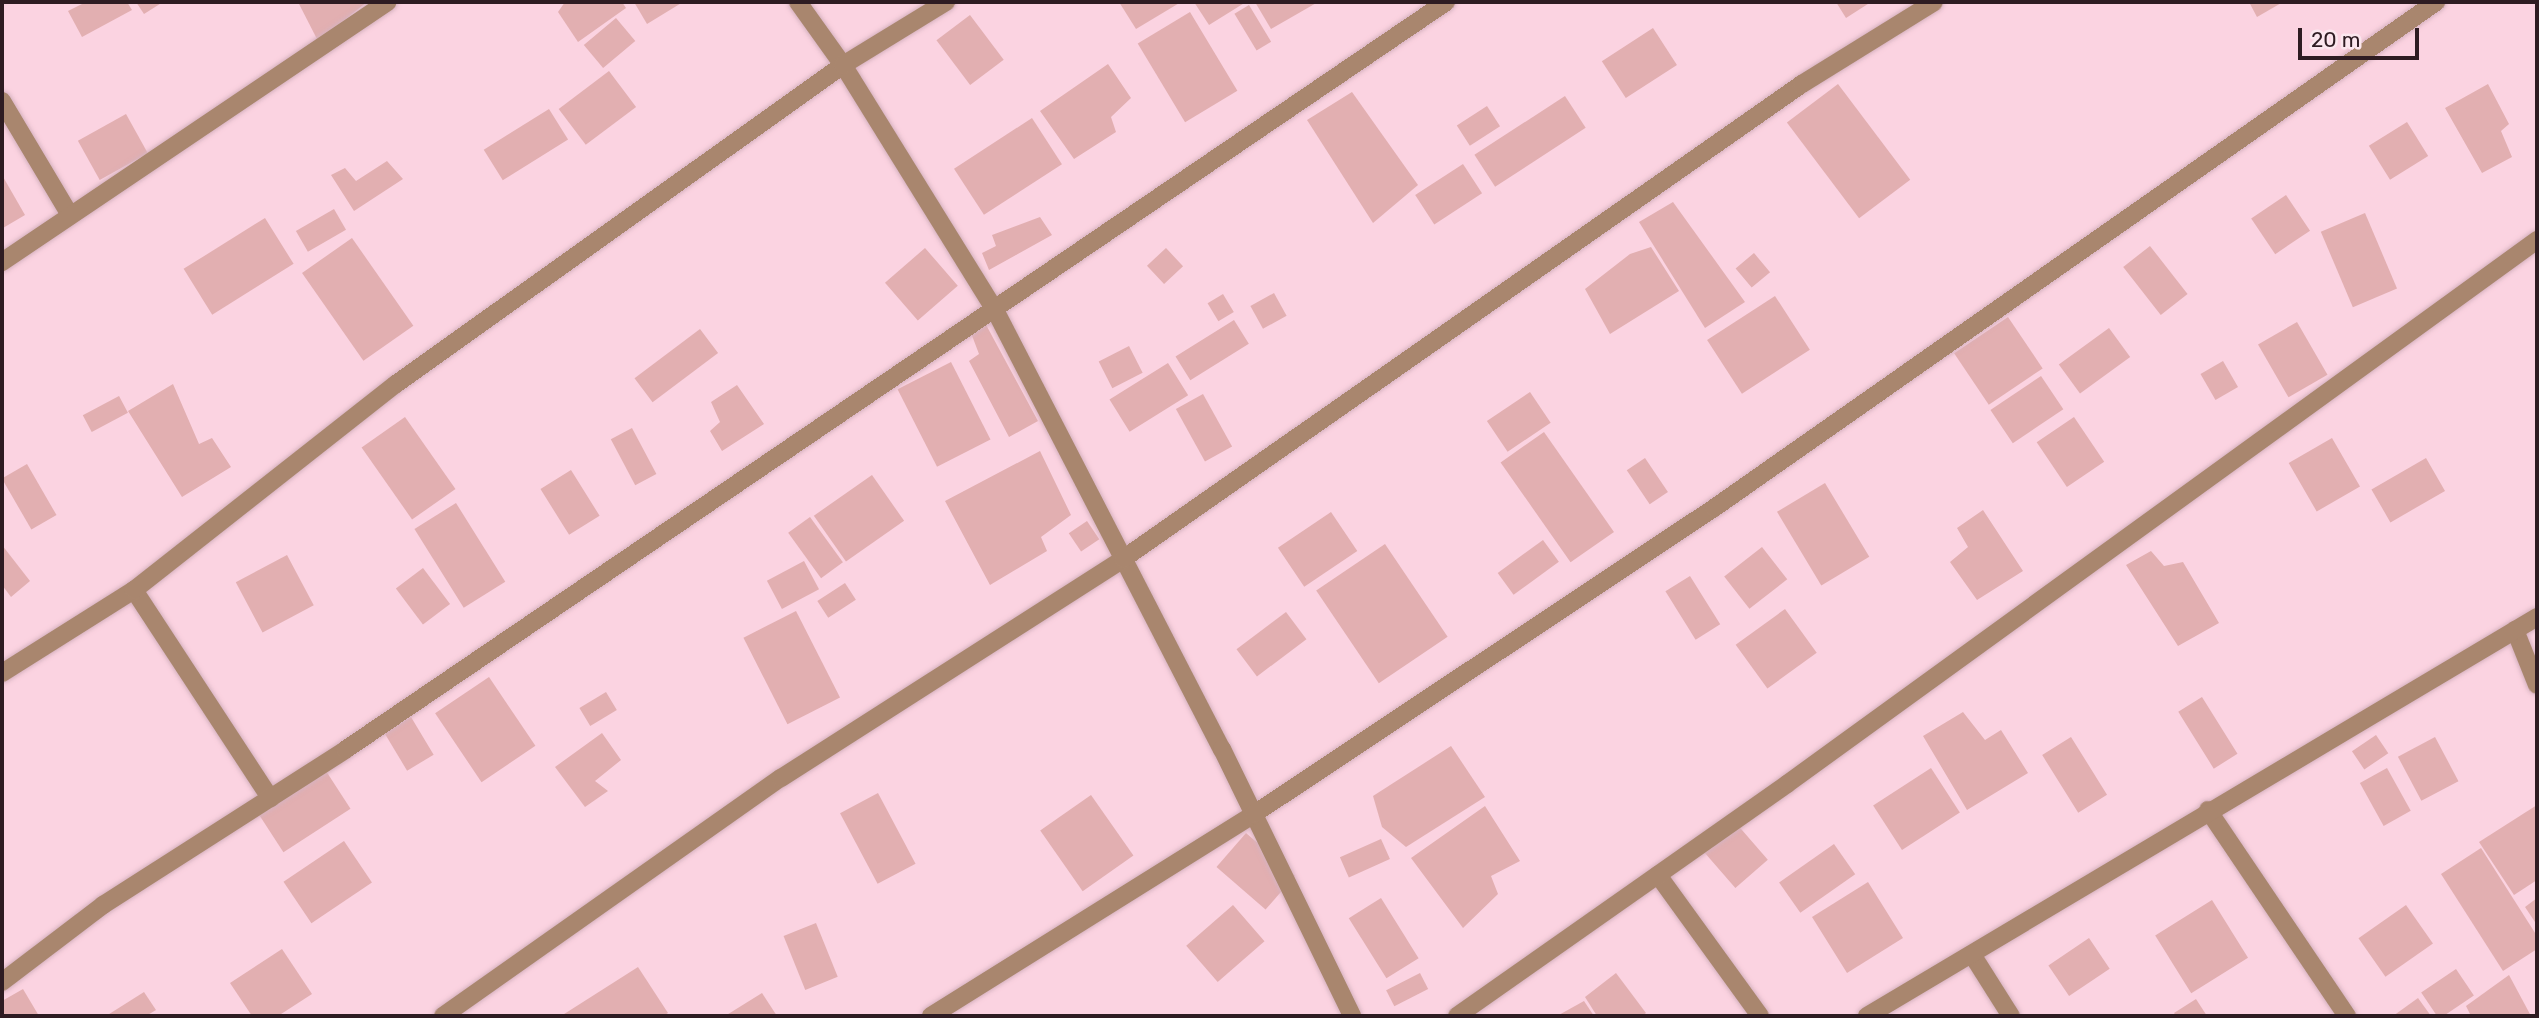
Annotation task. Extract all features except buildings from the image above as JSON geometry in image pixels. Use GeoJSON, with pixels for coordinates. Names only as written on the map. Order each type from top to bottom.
{"type":"FeatureCollection","features":[{"type":"Feature","properties":{"kind":"street"},"geometry":{"type":"LineString","coordinates":[[2,262],[388,2]]}},
{"type":"Feature","properties":{"kind":"street"},"geometry":{"type":"LineString","coordinates":[[799,2],[844,65],[996,312],[1254,814],[1352,1016]]}},
{"type":"Feature","properties":{"kind":"street"},"geometry":{"type":"LineString","coordinates":[[2,673],[134,590],[396,384],[844,65],[946,2]]}},
{"type":"Feature","properties":{"kind":"street"},"geometry":{"type":"LineString","coordinates":[[2,982],[103,905],[270,798],[996,312],[1446,2]]}},
{"type":"Feature","properties":{"kind":"street"},"geometry":{"type":"LineString","coordinates":[[443,1016],[781,778],[1123,559],[1802,84],[1934,2]]}},
{"type":"Feature","properties":{"kind":"street"},"geometry":{"type":"LineString","coordinates":[[931,1016],[1254,814],[1714,508],[2436,2]]}},
{"type":"Feature","properties":{"kind":"street"},"geometry":{"type":"LineString","coordinates":[[2,101],[70,215]]}},
{"type":"Feature","properties":{"kind":"street"},"geometry":{"type":"LineString","coordinates":[[1457,1016],[1478,1010],[1658,875],[2537,240]]}},
{"type":"Feature","properties":{"kind":"street"},"geometry":{"type":"LineString","coordinates":[[134,590],[270,798]]}},
{"type":"Feature","properties":{"kind":"street"},"geometry":{"type":"LineString","coordinates":[[1867,1016],[1973,956],[2208,810],[2537,617]]}},
{"type":"Feature","properties":{"kind":"street"},"geometry":{"type":"LineString","coordinates":[[2515,631],[2537,685]]}},
{"type":"Feature","properties":{"kind":"street"},"geometry":{"type":"LineString","coordinates":[[2208,810],[2347,1016]]}},
{"type":"Feature","properties":{"kind":"street"},"geometry":{"type":"LineString","coordinates":[[1658,875],[1760,1016]]}},
{"type":"Feature","properties":{"kind":"street"},"geometry":{"type":"LineString","coordinates":[[1973,956],[2011,1016]]}}]}
